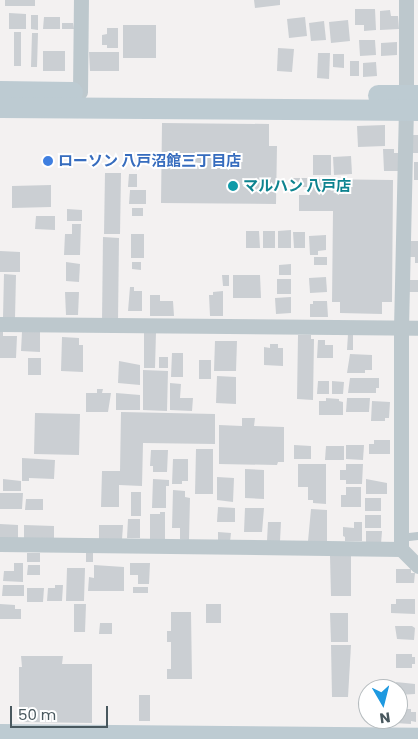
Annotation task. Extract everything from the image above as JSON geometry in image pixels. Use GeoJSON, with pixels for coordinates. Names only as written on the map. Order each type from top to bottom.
{"type":"FeatureCollection","features":[{"type":"Feature","properties":{"kind":"street"},"geometry":{"type":"LineString","coordinates":[[80,92],[81,0]]}},
{"type":"Feature","properties":{"kind":"street"},"geometry":{"type":"LineString","coordinates":[[406,0],[412,103],[401,328],[401,544],[418,566]]}},
{"type":"Feature","properties":{"kind":"street"},"geometry":{"type":"LineString","coordinates":[[0,91],[412,103]]}},
{"type":"Feature","properties":{"kind":"street"},"geometry":{"type":"LineString","coordinates":[[0,107],[412,103]]}},
{"type":"Feature","properties":{"kind":"street"},"geometry":{"type":"LineString","coordinates":[[0,324],[418,328]]}},
{"type":"Feature","properties":{"kind":"street"},"geometry":{"type":"LineString","coordinates":[[0,544],[401,544]]}},
{"type":"Feature","properties":{"kind":"street"},"geometry":{"type":"LineString","coordinates":[[0,734],[418,738]]}},
{"type":"Feature","properties":{"kind":"lane"},"geometry":{"type":"LineString","coordinates":[[401,544],[418,536]]}},
{"type":"Feature","properties":{"kind":"building"},"geometry":{"type":"Polygon","coordinates":[[[5,0],[35,0],[35,6],[5,6],[5,0]]]}},
{"type":"Feature","properties":{"kind":"building"},"geometry":{"type":"Polygon","coordinates":[[[254,0],[280,0],[280,5],[255,8],[254,0]]]}},
{"type":"Feature","properties":{"kind":"building"},"geometry":{"type":"Polygon","coordinates":[[[355,9],[375,9],[376,30],[364,31],[364,25],[355,25],[355,9]]]}},
{"type":"Feature","properties":{"kind":"building"},"geometry":{"type":"Polygon","coordinates":[[[390,10],[391,16],[398,16],[399,29],[380,30],[380,11],[390,10]]]}},
{"type":"Feature","properties":{"kind":"building"},"geometry":{"type":"Polygon","coordinates":[[[9,13],[26,14],[26,29],[9,29],[9,13]]]}},
{"type":"Feature","properties":{"kind":"building"},"geometry":{"type":"Polygon","coordinates":[[[31,15],[38,15],[38,30],[31,29],[31,15]]]}},
{"type":"Feature","properties":{"kind":"building"},"geometry":{"type":"Polygon","coordinates":[[[44,17],[60,17],[60,29],[43,29],[44,17]]]}},
{"type":"Feature","properties":{"kind":"building"},"geometry":{"type":"Polygon","coordinates":[[[305,17],[307,36],[289,38],[287,19],[305,17]]]}},
{"type":"Feature","properties":{"kind":"building"},"geometry":{"type":"Polygon","coordinates":[[[348,20],[350,41],[331,43],[329,22],[348,20]]]}},
{"type":"Feature","properties":{"kind":"building"},"geometry":{"type":"Polygon","coordinates":[[[324,21],[326,40],[311,41],[309,23],[324,21]]]}},
{"type":"Feature","properties":{"kind":"building"},"geometry":{"type":"Polygon","coordinates":[[[62,23],[73,23],[74,29],[62,29],[62,23]]]}},
{"type":"Feature","properties":{"kind":"building"},"geometry":{"type":"Polygon","coordinates":[[[123,25],[156,25],[156,58],[123,58],[123,25]]]}},
{"type":"Feature","properties":{"kind":"building"},"geometry":{"type":"Polygon","coordinates":[[[107,28],[118,28],[118,48],[107,48],[107,45],[102,45],[102,35],[107,34],[107,28]]]}},
{"type":"Feature","properties":{"kind":"building"},"geometry":{"type":"Polygon","coordinates":[[[14,32],[21,32],[21,66],[14,66],[14,32]]]}},
{"type":"Feature","properties":{"kind":"building"},"geometry":{"type":"Polygon","coordinates":[[[32,33],[38,33],[37,67],[31,67],[32,33]]]}},
{"type":"Feature","properties":{"kind":"building"},"geometry":{"type":"Polygon","coordinates":[[[359,40],[375,40],[376,55],[360,56],[359,40]]]}},
{"type":"Feature","properties":{"kind":"building"},"geometry":{"type":"Polygon","coordinates":[[[397,42],[397,55],[381,56],[381,43],[397,42]]]}},
{"type":"Feature","properties":{"kind":"building"},"geometry":{"type":"Polygon","coordinates":[[[278,48],[294,49],[292,72],[277,71],[278,48]]]}},
{"type":"Feature","properties":{"kind":"building"},"geometry":{"type":"Polygon","coordinates":[[[43,51],[65,51],[65,71],[43,71],[43,51]]]}},
{"type":"Feature","properties":{"kind":"building"},"geometry":{"type":"Polygon","coordinates":[[[89,52],[119,52],[119,71],[90,71],[89,52]]]}},
{"type":"Feature","properties":{"kind":"building"},"geometry":{"type":"Polygon","coordinates":[[[318,53],[330,53],[329,79],[317,78],[318,53]]]}},
{"type":"Feature","properties":{"kind":"building"},"geometry":{"type":"Polygon","coordinates":[[[333,54],[344,54],[344,68],[333,67],[333,54]]]}},
{"type":"Feature","properties":{"kind":"building"},"geometry":{"type":"Polygon","coordinates":[[[350,61],[359,61],[359,76],[350,76],[350,61]]]}},
{"type":"Feature","properties":{"kind":"building"},"geometry":{"type":"Polygon","coordinates":[[[376,62],[377,76],[363,77],[363,63],[376,62]]]}},
{"type":"Feature","properties":{"kind":"building"},"geometry":{"type":"Polygon","coordinates":[[[162,123],[269,124],[269,146],[277,146],[276,204],[161,203],[162,123]]]}},
{"type":"Feature","properties":{"kind":"building"},"geometry":{"type":"Polygon","coordinates":[[[385,125],[385,146],[358,147],[357,126],[385,125]]]}},
{"type":"Feature","properties":{"kind":"building"},"geometry":{"type":"Polygon","coordinates":[[[412,135],[418,135],[418,153],[412,153],[412,135]]]}},
{"type":"Feature","properties":{"kind":"building"},"geometry":{"type":"Polygon","coordinates":[[[383,149],[394,149],[394,153],[398,153],[398,171],[384,171],[383,149]]]}},
{"type":"Feature","properties":{"kind":"building"},"geometry":{"type":"Polygon","coordinates":[[[313,155],[331,155],[331,175],[313,175],[313,155]]]}},
{"type":"Feature","properties":{"kind":"building"},"geometry":{"type":"Polygon","coordinates":[[[351,156],[352,174],[334,175],[333,157],[351,156]]]}},
{"type":"Feature","properties":{"kind":"building"},"geometry":{"type":"Polygon","coordinates":[[[414,162],[418,162],[418,180],[414,180],[414,162]]]}},
{"type":"Feature","properties":{"kind":"building"},"geometry":{"type":"Polygon","coordinates":[[[105,173],[121,173],[120,234],[104,234],[105,173]]]}},
{"type":"Feature","properties":{"kind":"building"},"geometry":{"type":"Polygon","coordinates":[[[129,174],[137,174],[137,187],[128,187],[129,174]]]}},
{"type":"Feature","properties":{"kind":"building"},"geometry":{"type":"Polygon","coordinates":[[[293,178],[307,178],[307,187],[292,187],[293,178]]]}},
{"type":"Feature","properties":{"kind":"building"},"geometry":{"type":"Polygon","coordinates":[[[310,179],[393,180],[392,302],[382,302],[382,314],[340,313],[340,302],[332,302],[333,211],[299,211],[299,195],[310,195],[310,179]]]}},
{"type":"Feature","properties":{"kind":"building"},"geometry":{"type":"Polygon","coordinates":[[[51,185],[51,207],[12,208],[12,186],[51,185]]]}},
{"type":"Feature","properties":{"kind":"building"},"geometry":{"type":"Polygon","coordinates":[[[130,190],[146,190],[146,204],[129,204],[130,190]]]}},
{"type":"Feature","properties":{"kind":"building"},"geometry":{"type":"Polygon","coordinates":[[[132,208],[143,208],[143,216],[132,216],[132,208]]]}},
{"type":"Feature","properties":{"kind":"building"},"geometry":{"type":"Polygon","coordinates":[[[67,209],[82,210],[82,221],[67,221],[67,209]]]}},
{"type":"Feature","properties":{"kind":"building"},"geometry":{"type":"Polygon","coordinates":[[[36,216],[55,216],[55,230],[35,229],[36,216]]]}},
{"type":"Feature","properties":{"kind":"building"},"geometry":{"type":"Polygon","coordinates":[[[72,224],[81,224],[80,255],[64,255],[65,234],[72,234],[72,224]]]}},
{"type":"Feature","properties":{"kind":"building"},"geometry":{"type":"Polygon","coordinates":[[[291,230],[291,248],[278,248],[278,231],[291,230]]]}},
{"type":"Feature","properties":{"kind":"building"},"geometry":{"type":"Polygon","coordinates":[[[246,231],[259,231],[260,248],[246,248],[246,231]]]}},
{"type":"Feature","properties":{"kind":"building"},"geometry":{"type":"Polygon","coordinates":[[[263,231],[275,231],[275,248],[263,248],[263,231]]]}},
{"type":"Feature","properties":{"kind":"building"},"geometry":{"type":"Polygon","coordinates":[[[293,232],[305,232],[305,248],[294,248],[293,232]]]}},
{"type":"Feature","properties":{"kind":"building"},"geometry":{"type":"Polygon","coordinates":[[[131,234],[144,234],[144,258],[131,258],[131,234]]]}},
{"type":"Feature","properties":{"kind":"building"},"geometry":{"type":"Polygon","coordinates":[[[326,235],[326,250],[318,251],[318,255],[310,255],[309,236],[326,235]]]}},
{"type":"Feature","properties":{"kind":"building"},"geometry":{"type":"Polygon","coordinates":[[[103,237],[119,238],[118,321],[102,321],[103,237]]]}},
{"type":"Feature","properties":{"kind":"building"},"geometry":{"type":"Polygon","coordinates":[[[410,241],[418,241],[418,263],[415,263],[415,257],[410,257],[410,241]]]}},
{"type":"Feature","properties":{"kind":"building"},"geometry":{"type":"Polygon","coordinates":[[[0,251],[20,252],[20,272],[0,272],[0,251]]]}},
{"type":"Feature","properties":{"kind":"building"},"geometry":{"type":"Polygon","coordinates":[[[314,257],[327,257],[327,265],[314,265],[314,257]]]}},
{"type":"Feature","properties":{"kind":"building"},"geometry":{"type":"Polygon","coordinates":[[[66,262],[80,264],[79,282],[66,281],[66,262]]]}},
{"type":"Feature","properties":{"kind":"building"},"geometry":{"type":"Polygon","coordinates":[[[132,262],[141,262],[141,270],[132,269],[132,262]]]}},
{"type":"Feature","properties":{"kind":"building"},"geometry":{"type":"Polygon","coordinates":[[[291,264],[291,275],[279,275],[279,265],[291,264]]]}},
{"type":"Feature","properties":{"kind":"building"},"geometry":{"type":"Polygon","coordinates":[[[4,274],[16,275],[15,318],[3,318],[4,274]]]}},
{"type":"Feature","properties":{"kind":"building"},"geometry":{"type":"Polygon","coordinates":[[[222,275],[229,275],[229,286],[223,286],[222,275]]]}},
{"type":"Feature","properties":{"kind":"building"},"geometry":{"type":"Polygon","coordinates":[[[233,275],[260,275],[261,298],[233,298],[233,275]]]}},
{"type":"Feature","properties":{"kind":"building"},"geometry":{"type":"Polygon","coordinates":[[[326,277],[327,292],[310,293],[309,278],[326,277]]]}},
{"type":"Feature","properties":{"kind":"building"},"geometry":{"type":"Polygon","coordinates":[[[277,279],[291,279],[291,294],[277,294],[277,279]]]}},
{"type":"Feature","properties":{"kind":"building"},"geometry":{"type":"Polygon","coordinates":[[[409,280],[418,280],[418,292],[409,292],[409,280]]]}},
{"type":"Feature","properties":{"kind":"building"},"geometry":{"type":"Polygon","coordinates":[[[130,287],[134,287],[134,291],[142,291],[142,311],[128,311],[130,287]]]}},
{"type":"Feature","properties":{"kind":"building"},"geometry":{"type":"Polygon","coordinates":[[[223,291],[223,316],[210,316],[209,295],[213,295],[213,292],[223,291]]]}},
{"type":"Feature","properties":{"kind":"building"},"geometry":{"type":"Polygon","coordinates":[[[65,292],[79,292],[78,315],[66,315],[65,292]]]}},
{"type":"Feature","properties":{"kind":"building"},"geometry":{"type":"Polygon","coordinates":[[[150,295],[160,295],[160,301],[173,301],[174,316],[150,316],[150,295]]]}},
{"type":"Feature","properties":{"kind":"building"},"geometry":{"type":"Polygon","coordinates":[[[291,297],[291,313],[276,314],[275,298],[291,297]]]}},
{"type":"Feature","properties":{"kind":"building"},"geometry":{"type":"Polygon","coordinates":[[[313,301],[327,301],[328,317],[310,317],[310,304],[313,304],[313,301]]]}},
{"type":"Feature","properties":{"kind":"building"},"geometry":{"type":"Polygon","coordinates":[[[0,331],[3,331],[3,336],[17,336],[16,358],[0,358],[0,331]]]}},
{"type":"Feature","properties":{"kind":"building"},"geometry":{"type":"Polygon","coordinates":[[[22,332],[40,332],[40,352],[21,351],[22,332]]]}},
{"type":"Feature","properties":{"kind":"building"},"geometry":{"type":"Polygon","coordinates":[[[144,332],[156,332],[155,368],[144,368],[144,332]]]}},
{"type":"Feature","properties":{"kind":"building"},"geometry":{"type":"Polygon","coordinates":[[[348,334],[353,335],[353,350],[347,350],[348,334]]]}},
{"type":"Feature","properties":{"kind":"building"},"geometry":{"type":"Polygon","coordinates":[[[298,335],[311,335],[311,339],[314,339],[313,400],[297,399],[298,335]]]}},
{"type":"Feature","properties":{"kind":"building"},"geometry":{"type":"Polygon","coordinates":[[[62,337],[79,338],[79,345],[83,345],[83,372],[61,371],[62,337]]]}},
{"type":"Feature","properties":{"kind":"building"},"geometry":{"type":"Polygon","coordinates":[[[318,340],[325,340],[325,345],[333,345],[333,358],[317,358],[318,340]]]}},
{"type":"Feature","properties":{"kind":"building"},"geometry":{"type":"Polygon","coordinates":[[[215,341],[237,341],[236,371],[214,371],[215,341]]]}},
{"type":"Feature","properties":{"kind":"building"},"geometry":{"type":"Polygon","coordinates":[[[270,344],[278,344],[278,348],[283,348],[283,366],[264,365],[264,347],[270,348],[270,344]]]}},
{"type":"Feature","properties":{"kind":"building"},"geometry":{"type":"Polygon","coordinates":[[[172,353],[183,353],[183,377],[171,377],[172,353]]]}},
{"type":"Feature","properties":{"kind":"building"},"geometry":{"type":"Polygon","coordinates":[[[350,354],[372,355],[372,370],[365,370],[365,373],[347,373],[350,354]]]}},
{"type":"Feature","properties":{"kind":"building"},"geometry":{"type":"Polygon","coordinates":[[[159,357],[168,357],[168,368],[159,368],[159,357]]]}},
{"type":"Feature","properties":{"kind":"building"},"geometry":{"type":"Polygon","coordinates":[[[28,358],[41,358],[41,375],[28,375],[28,358]]]}},
{"type":"Feature","properties":{"kind":"building"},"geometry":{"type":"Polygon","coordinates":[[[199,360],[211,360],[211,379],[199,379],[199,360]]]}},
{"type":"Feature","properties":{"kind":"building"},"geometry":{"type":"Polygon","coordinates":[[[119,361],[140,365],[140,385],[118,383],[119,361]]]}},
{"type":"Feature","properties":{"kind":"building"},"geometry":{"type":"Polygon","coordinates":[[[143,370],[168,371],[167,411],[143,410],[143,370]]]}},
{"type":"Feature","properties":{"kind":"building"},"geometry":{"type":"Polygon","coordinates":[[[217,376],[236,377],[236,404],[216,403],[217,376]]]}},
{"type":"Feature","properties":{"kind":"building"},"geometry":{"type":"Polygon","coordinates":[[[350,378],[379,378],[379,388],[376,388],[376,393],[348,393],[350,378]]]}},
{"type":"Feature","properties":{"kind":"building"},"geometry":{"type":"Polygon","coordinates":[[[318,381],[329,381],[329,394],[317,394],[318,381]]]}},
{"type":"Feature","properties":{"kind":"building"},"geometry":{"type":"Polygon","coordinates":[[[332,381],[344,382],[343,394],[332,394],[332,381]]]}},
{"type":"Feature","properties":{"kind":"building"},"geometry":{"type":"Polygon","coordinates":[[[170,383],[181,384],[180,398],[193,398],[192,411],[170,410],[170,383]]]}},
{"type":"Feature","properties":{"kind":"building"},"geometry":{"type":"Polygon","coordinates":[[[97,389],[103,389],[102,393],[111,393],[108,412],[86,412],[86,393],[97,393],[97,389]]]}},
{"type":"Feature","properties":{"kind":"building"},"geometry":{"type":"Polygon","coordinates":[[[116,393],[140,395],[140,410],[116,410],[116,393]]]}},
{"type":"Feature","properties":{"kind":"building"},"geometry":{"type":"Polygon","coordinates":[[[326,398],[339,399],[339,401],[343,402],[343,415],[319,415],[319,401],[326,401],[326,398]]]}},
{"type":"Feature","properties":{"kind":"building"},"geometry":{"type":"Polygon","coordinates":[[[347,398],[370,398],[369,412],[346,412],[347,398]]]}},
{"type":"Feature","properties":{"kind":"building"},"geometry":{"type":"Polygon","coordinates":[[[372,401],[390,402],[389,418],[385,418],[385,421],[371,421],[372,401]]]}},
{"type":"Feature","properties":{"kind":"building"},"geometry":{"type":"Polygon","coordinates":[[[121,412],[215,414],[215,444],[143,443],[142,486],[119,485],[119,507],[101,507],[102,471],[120,471],[121,412]]]}},
{"type":"Feature","properties":{"kind":"building"},"geometry":{"type":"Polygon","coordinates":[[[35,413],[80,414],[79,455],[34,454],[35,413]]]}},
{"type":"Feature","properties":{"kind":"building"},"geometry":{"type":"Polygon","coordinates":[[[242,418],[255,418],[254,426],[284,427],[284,462],[278,462],[277,465],[219,464],[219,425],[242,426],[242,418]]]}},
{"type":"Feature","properties":{"kind":"building"},"geometry":{"type":"Polygon","coordinates":[[[374,440],[390,440],[390,454],[369,454],[369,444],[374,444],[374,440]]]}},
{"type":"Feature","properties":{"kind":"building"},"geometry":{"type":"Polygon","coordinates":[[[294,445],[311,446],[311,459],[294,459],[294,445]]]}},
{"type":"Feature","properties":{"kind":"building"},"geometry":{"type":"Polygon","coordinates":[[[346,445],[364,445],[363,460],[346,459],[346,445]]]}},
{"type":"Feature","properties":{"kind":"building"},"geometry":{"type":"Polygon","coordinates":[[[326,446],[344,446],[344,460],[325,460],[326,446]]]}},
{"type":"Feature","properties":{"kind":"building"},"geometry":{"type":"Polygon","coordinates":[[[196,449],[213,449],[213,494],[195,494],[196,449]]]}},
{"type":"Feature","properties":{"kind":"building"},"geometry":{"type":"Polygon","coordinates":[[[151,450],[168,450],[167,472],[153,472],[153,466],[150,466],[151,450]]]}},
{"type":"Feature","properties":{"kind":"building"},"geometry":{"type":"Polygon","coordinates":[[[22,458],[55,460],[54,479],[29,478],[29,481],[22,481],[22,458]]]}},
{"type":"Feature","properties":{"kind":"building"},"geometry":{"type":"Polygon","coordinates":[[[173,459],[188,459],[188,481],[182,481],[182,484],[172,484],[173,459]]]}},
{"type":"Feature","properties":{"kind":"building"},"geometry":{"type":"Polygon","coordinates":[[[298,464],[326,464],[326,504],[313,503],[313,500],[308,500],[308,487],[298,487],[298,464]]]}},
{"type":"Feature","properties":{"kind":"building"},"geometry":{"type":"Polygon","coordinates":[[[346,464],[363,464],[362,484],[346,484],[346,480],[340,480],[340,470],[346,470],[346,464]]]}},
{"type":"Feature","properties":{"kind":"building"},"geometry":{"type":"Polygon","coordinates":[[[245,469],[264,470],[264,499],[245,498],[245,469]]]}},
{"type":"Feature","properties":{"kind":"building"},"geometry":{"type":"Polygon","coordinates":[[[217,477],[234,478],[233,502],[217,500],[217,477]]]}},
{"type":"Feature","properties":{"kind":"building"},"geometry":{"type":"Polygon","coordinates":[[[3,479],[21,481],[21,491],[3,491],[3,479]]]}},
{"type":"Feature","properties":{"kind":"building"},"geometry":{"type":"Polygon","coordinates":[[[153,479],[169,480],[169,486],[166,486],[166,508],[152,508],[153,479]]]}},
{"type":"Feature","properties":{"kind":"building"},"geometry":{"type":"Polygon","coordinates":[[[366,479],[387,483],[387,494],[366,494],[366,479]]]}},
{"type":"Feature","properties":{"kind":"building"},"geometry":{"type":"Polygon","coordinates":[[[346,487],[361,487],[361,507],[341,507],[341,495],[346,495],[346,487]]]}},
{"type":"Feature","properties":{"kind":"building"},"geometry":{"type":"Polygon","coordinates":[[[173,490],[185,491],[185,497],[190,498],[189,540],[180,539],[180,528],[172,528],[173,490]]]}},
{"type":"Feature","properties":{"kind":"building"},"geometry":{"type":"Polygon","coordinates":[[[131,492],[141,492],[141,516],[131,516],[131,492]]]}},
{"type":"Feature","properties":{"kind":"building"},"geometry":{"type":"Polygon","coordinates":[[[0,493],[23,493],[22,509],[0,509],[0,493]]]}},
{"type":"Feature","properties":{"kind":"building"},"geometry":{"type":"Polygon","coordinates":[[[365,498],[381,498],[381,511],[365,511],[365,498]]]}},
{"type":"Feature","properties":{"kind":"building"},"geometry":{"type":"Polygon","coordinates":[[[26,499],[43,499],[43,510],[25,510],[26,499]]]}},
{"type":"Feature","properties":{"kind":"building"},"geometry":{"type":"Polygon","coordinates":[[[218,507],[235,508],[235,522],[217,522],[218,507]]]}},
{"type":"Feature","properties":{"kind":"building"},"geometry":{"type":"Polygon","coordinates":[[[245,508],[264,508],[262,532],[244,532],[245,508]]]}},
{"type":"Feature","properties":{"kind":"building"},"geometry":{"type":"Polygon","coordinates":[[[311,509],[327,510],[327,544],[308,541],[311,509]]]}},
{"type":"Feature","properties":{"kind":"building"},"geometry":{"type":"Polygon","coordinates":[[[160,512],[165,512],[165,540],[150,540],[150,514],[160,514],[160,512]]]}},
{"type":"Feature","properties":{"kind":"building"},"geometry":{"type":"Polygon","coordinates":[[[365,515],[381,515],[381,528],[365,528],[365,515]]]}},
{"type":"Feature","properties":{"kind":"building"},"geometry":{"type":"Polygon","coordinates":[[[128,519],[140,519],[140,538],[127,538],[128,519]]]}},
{"type":"Feature","properties":{"kind":"building"},"geometry":{"type":"Polygon","coordinates":[[[268,522],[281,522],[280,541],[267,541],[268,522]]]}},
{"type":"Feature","properties":{"kind":"building"},"geometry":{"type":"Polygon","coordinates":[[[354,522],[362,522],[362,541],[345,541],[343,527],[354,528],[354,522]]]}},
{"type":"Feature","properties":{"kind":"building"},"geometry":{"type":"Polygon","coordinates":[[[0,524],[18,525],[18,539],[0,539],[0,524]]]}},
{"type":"Feature","properties":{"kind":"building"},"geometry":{"type":"Polygon","coordinates":[[[24,525],[54,526],[54,539],[24,538],[24,525]]]}},
{"type":"Feature","properties":{"kind":"building"},"geometry":{"type":"Polygon","coordinates":[[[99,525],[123,525],[122,540],[99,539],[99,525]]]}},
{"type":"Feature","properties":{"kind":"building"},"geometry":{"type":"Polygon","coordinates":[[[366,531],[382,531],[381,544],[366,544],[366,531]]]}},
{"type":"Feature","properties":{"kind":"building"},"geometry":{"type":"Polygon","coordinates":[[[218,532],[231,533],[230,542],[218,541],[218,532]]]}},
{"type":"Feature","properties":{"kind":"building"},"geometry":{"type":"Polygon","coordinates":[[[86,549],[93,549],[93,562],[86,562],[86,549]]]}},
{"type":"Feature","properties":{"kind":"building"},"geometry":{"type":"Polygon","coordinates":[[[27,553],[40,553],[40,562],[27,562],[27,553]]]}},
{"type":"Feature","properties":{"kind":"building"},"geometry":{"type":"Polygon","coordinates":[[[351,555],[351,596],[331,596],[330,556],[351,555]]]}},
{"type":"Feature","properties":{"kind":"building"},"geometry":{"type":"Polygon","coordinates":[[[14,563],[23,563],[23,582],[3,581],[4,571],[14,571],[14,563]]]}},
{"type":"Feature","properties":{"kind":"building"},"geometry":{"type":"Polygon","coordinates":[[[130,563],[150,563],[149,584],[138,584],[138,575],[130,575],[130,563]]]}},
{"type":"Feature","properties":{"kind":"building"},"geometry":{"type":"Polygon","coordinates":[[[28,565],[40,565],[40,575],[27,575],[28,565]]]}},
{"type":"Feature","properties":{"kind":"building"},"geometry":{"type":"Polygon","coordinates":[[[94,565],[124,567],[124,591],[88,591],[89,577],[94,578],[94,565]]]}},
{"type":"Feature","properties":{"kind":"building"},"geometry":{"type":"Polygon","coordinates":[[[67,568],[85,568],[84,601],[66,601],[67,568]]]}},
{"type":"Feature","properties":{"kind":"building"},"geometry":{"type":"Polygon","coordinates":[[[396,569],[411,569],[411,573],[415,573],[414,583],[396,583],[396,569]]]}},
{"type":"Feature","properties":{"kind":"building"},"geometry":{"type":"Polygon","coordinates":[[[3,585],[24,585],[24,596],[2,596],[3,585]]]}},
{"type":"Feature","properties":{"kind":"building"},"geometry":{"type":"Polygon","coordinates":[[[55,585],[63,585],[62,601],[47,601],[48,588],[55,588],[55,585]]]}},
{"type":"Feature","properties":{"kind":"building"},"geometry":{"type":"Polygon","coordinates":[[[133,587],[148,587],[148,593],[133,593],[133,587]]]}},
{"type":"Feature","properties":{"kind":"building"},"geometry":{"type":"Polygon","coordinates":[[[27,588],[44,588],[43,602],[27,602],[27,588]]]}},
{"type":"Feature","properties":{"kind":"building"},"geometry":{"type":"Polygon","coordinates":[[[396,599],[415,599],[415,614],[391,613],[391,604],[396,604],[396,599]]]}},
{"type":"Feature","properties":{"kind":"building"},"geometry":{"type":"Polygon","coordinates":[[[0,604],[15,605],[15,609],[21,609],[21,619],[0,619],[0,604]]]}},
{"type":"Feature","properties":{"kind":"building"},"geometry":{"type":"Polygon","coordinates":[[[74,604],[86,604],[85,632],[74,632],[74,604]]]}},
{"type":"Feature","properties":{"kind":"building"},"geometry":{"type":"Polygon","coordinates":[[[206,604],[221,604],[221,623],[206,623],[206,604]]]}},
{"type":"Feature","properties":{"kind":"building"},"geometry":{"type":"Polygon","coordinates":[[[171,612],[191,612],[192,679],[167,679],[167,669],[171,669],[171,642],[167,642],[167,631],[171,631],[171,612]]]}},
{"type":"Feature","properties":{"kind":"building"},"geometry":{"type":"Polygon","coordinates":[[[330,613],[348,613],[348,642],[331,642],[330,613]]]}},
{"type":"Feature","properties":{"kind":"building"},"geometry":{"type":"Polygon","coordinates":[[[100,623],[112,623],[112,634],[99,634],[100,623]]]}},
{"type":"Feature","properties":{"kind":"building"},"geometry":{"type":"Polygon","coordinates":[[[395,626],[412,626],[415,628],[414,640],[397,639],[395,626]]]}},
{"type":"Feature","properties":{"kind":"building"},"geometry":{"type":"Polygon","coordinates":[[[331,645],[351,645],[348,697],[332,697],[331,645]]]}},
{"type":"Feature","properties":{"kind":"building"},"geometry":{"type":"Polygon","coordinates":[[[396,654],[412,654],[412,657],[415,657],[415,664],[412,664],[412,668],[396,668],[396,654]]]}},
{"type":"Feature","properties":{"kind":"building"},"geometry":{"type":"Polygon","coordinates":[[[21,656],[63,656],[62,664],[92,664],[92,723],[21,722],[21,714],[19,714],[19,667],[22,667],[21,656]]]}},
{"type":"Feature","properties":{"kind":"building"},"geometry":{"type":"Polygon","coordinates":[[[408,683],[415,684],[415,694],[408,694],[408,683]]]}},
{"type":"Feature","properties":{"kind":"building"},"geometry":{"type":"Polygon","coordinates":[[[139,695],[150,695],[150,721],[139,721],[139,695]]]}},
{"type":"Feature","properties":{"kind":"building"},"geometry":{"type":"Polygon","coordinates":[[[408,709],[411,709],[411,712],[416,712],[416,722],[411,721],[411,724],[408,724],[408,709]]]}},
{"type":"Feature","properties":{"kind":"place","name":"ローソン 八戸沼館三丁目店"},"geometry":{"type":"Point","coordinates":[48,161]}},
{"type":"Feature","properties":{"kind":"place","name":"マルハン 八戸店"},"geometry":{"type":"Point","coordinates":[233,186]}}]}
